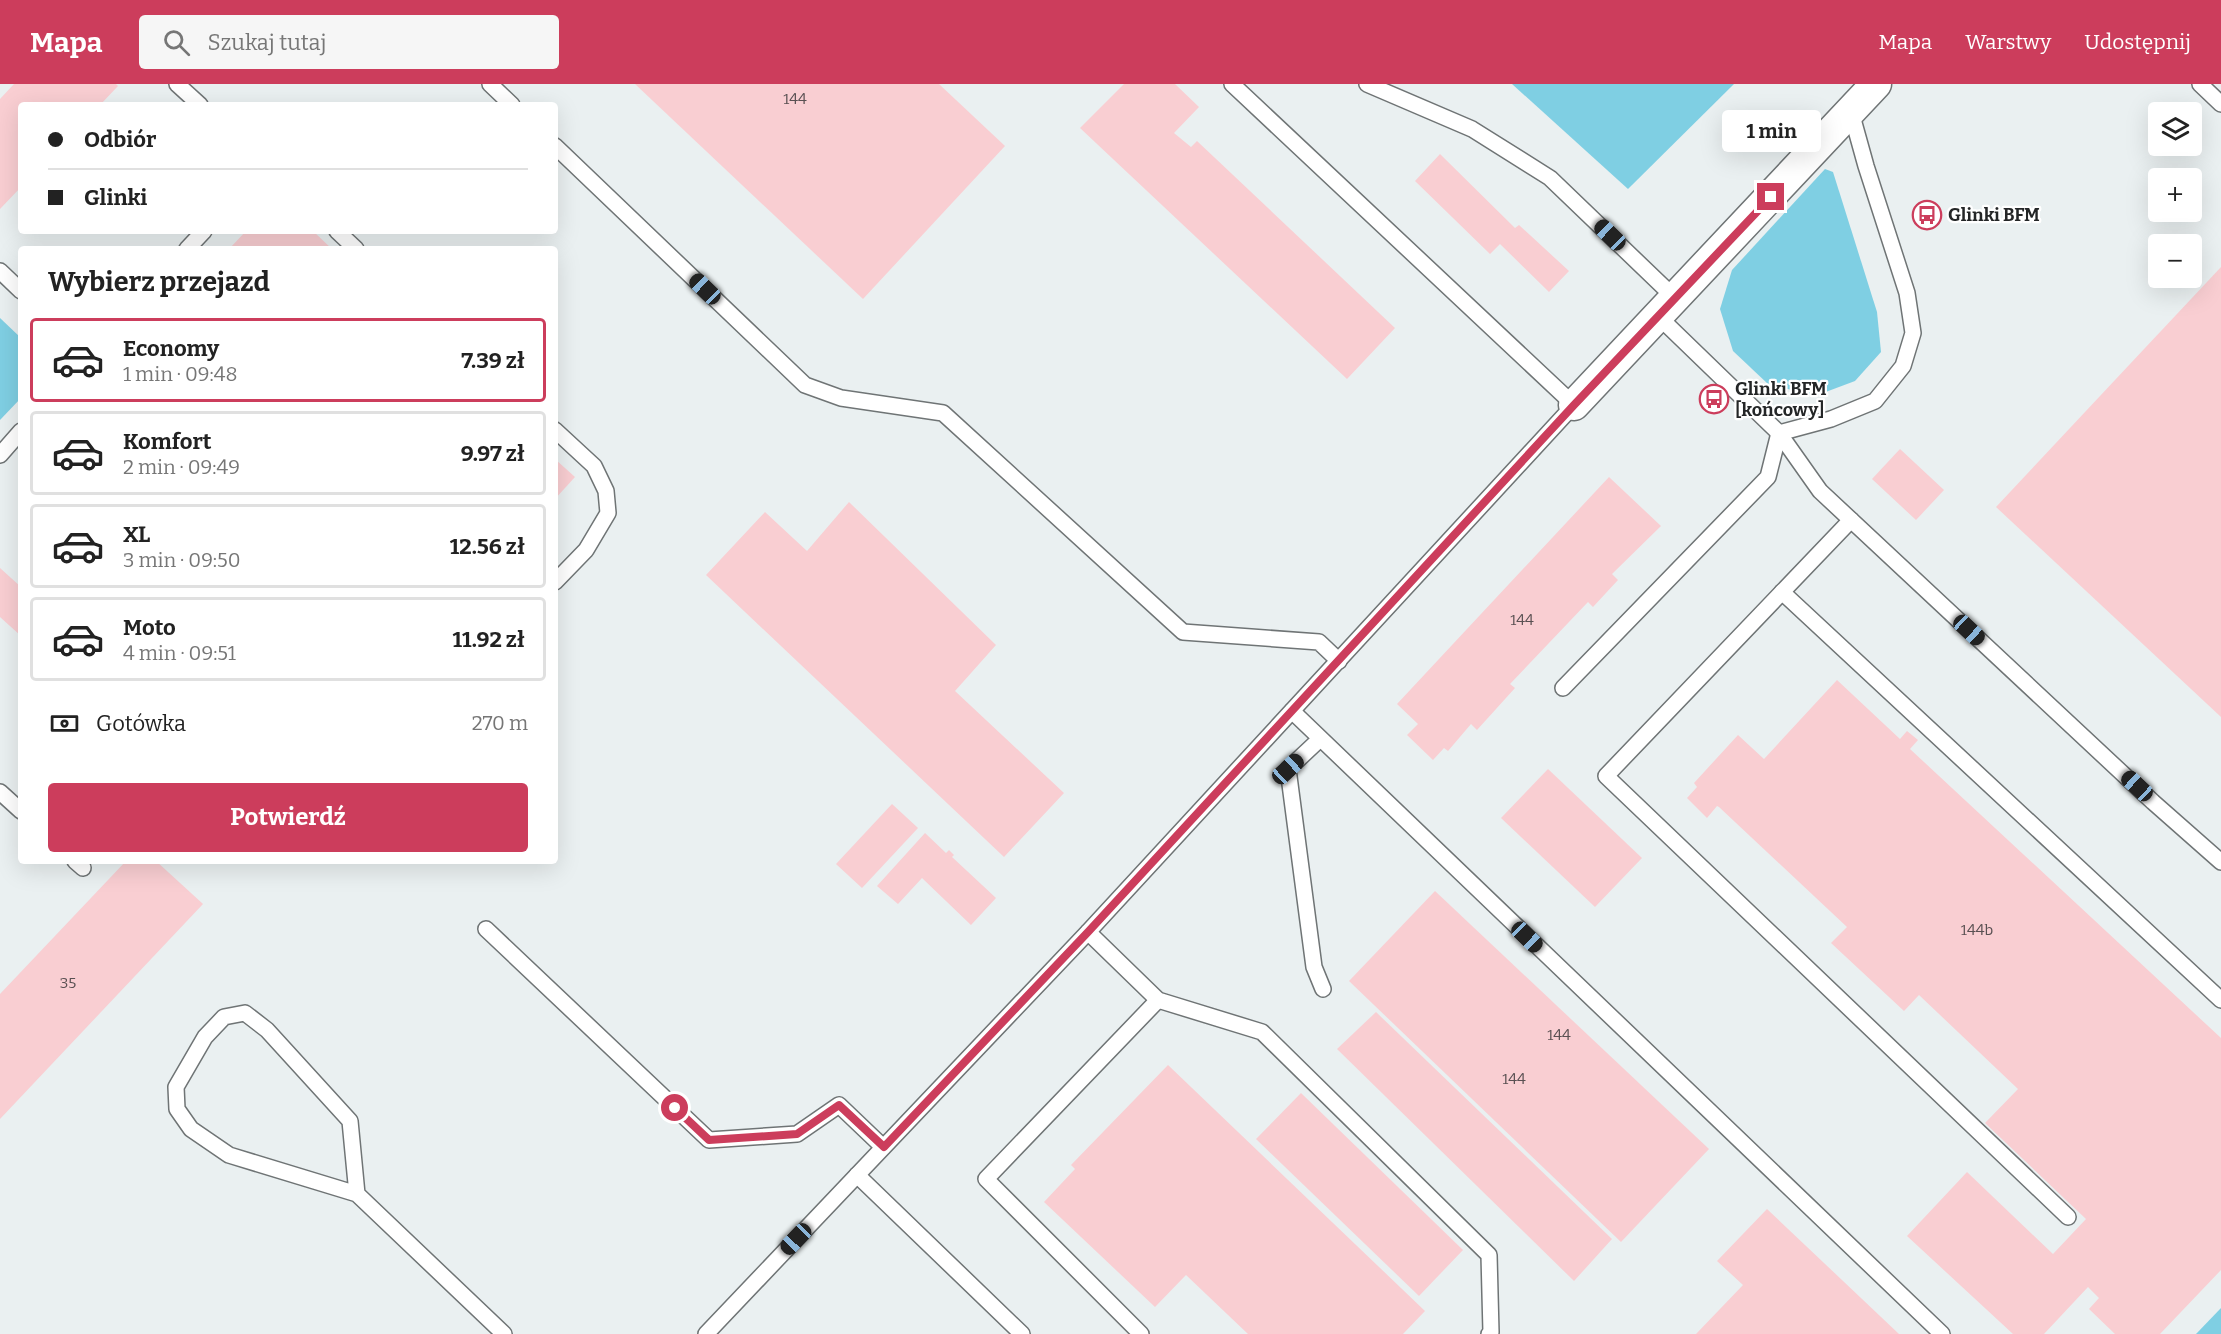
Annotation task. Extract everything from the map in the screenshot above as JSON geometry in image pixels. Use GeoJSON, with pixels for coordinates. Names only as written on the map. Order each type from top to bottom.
{"type":"FeatureCollection","features":[{"type":"Feature","properties":{"kind":"street"},"geometry":{"type":"LineString","coordinates":[[1574,405],[1876,84]]}},
{"type":"Feature","properties":{"kind":"lane"},"geometry":{"type":"LineString","coordinates":[[177,84],[197,102]]}},
{"type":"Feature","properties":{"kind":"lane"},"geometry":{"type":"LineString","coordinates":[[490,84],[509,102]]}},
{"type":"Feature","properties":{"kind":"lane"},"geometry":{"type":"LineString","coordinates":[[706,1334],[1088,932],[1574,405],[1232,84]]}},
{"type":"Feature","properties":{"kind":"lane"},"geometry":{"type":"LineString","coordinates":[[1367,84],[1472,129],[1550,178],[1779,433],[1820,491],[2221,862]]}},
{"type":"Feature","properties":{"kind":"lane"},"geometry":{"type":"LineString","coordinates":[[2200,84],[2221,104]]}},
{"type":"Feature","properties":{"kind":"lane"},"geometry":{"type":"LineString","coordinates":[[1779,433],[1831,419],[1875,401],[1903,366],[1913,333],[1907,293],[1851,112]]}},
{"type":"Feature","properties":{"kind":"lane"},"geometry":{"type":"LineString","coordinates":[[558,149],[805,385],[841,398],[943,413],[1183,632],[1318,642],[1339,660]]}},
{"type":"Feature","properties":{"kind":"lane"},"geometry":{"type":"LineString","coordinates":[[190,246],[201,234]]}},
{"type":"Feature","properties":{"kind":"lane"},"geometry":{"type":"LineString","coordinates":[[340,234],[354,246]]}},
{"type":"Feature","properties":{"kind":"lane"},"geometry":{"type":"LineString","coordinates":[[0,271],[18,288]]}},
{"type":"Feature","properties":{"kind":"lane"},"geometry":{"type":"LineString","coordinates":[[558,433],[594,466],[606,491],[608,513],[586,550],[558,579]]}},
{"type":"Feature","properties":{"kind":"lane"},"geometry":{"type":"LineString","coordinates":[[1563,688],[1768,477],[1779,433]]}},
{"type":"Feature","properties":{"kind":"lane"},"geometry":{"type":"LineString","coordinates":[[0,455],[18,434]]}},
{"type":"Feature","properties":{"kind":"lane"},"geometry":{"type":"LineString","coordinates":[[1851,520],[1606,776],[2068,1217]]}},
{"type":"Feature","properties":{"kind":"lane"},"geometry":{"type":"LineString","coordinates":[[1782,592],[2221,1000]]}},
{"type":"Feature","properties":{"kind":"lane"},"geometry":{"type":"LineString","coordinates":[[1292,711],[1942,1334]]}},
{"type":"Feature","properties":{"kind":"lane"},"geometry":{"type":"LineString","coordinates":[[1320,739],[1288,769],[1314,967],[1323,989]]}},
{"type":"Feature","properties":{"kind":"lane"},"geometry":{"type":"LineString","coordinates":[[0,792],[18,808]]}},
{"type":"Feature","properties":{"kind":"lane"},"geometry":{"type":"LineString","coordinates":[[486,929],[709,1140],[797,1134],[839,1105],[884,1147]]}},
{"type":"Feature","properties":{"kind":"lane"},"geometry":{"type":"LineString","coordinates":[[1088,932],[1158,1000],[1262,1032],[1490,1255],[1490,1334]]}},
{"type":"Feature","properties":{"kind":"lane"},"geometry":{"type":"LineString","coordinates":[[1141,1334],[986,1179],[1158,1000]]}},
{"type":"Feature","properties":{"kind":"lane"},"geometry":{"type":"LineString","coordinates":[[357,1194],[350,1121],[267,1030],[245,1013],[224,1017],[205,1037],[176,1087],[177,1109],[190,1129],[229,1155],[357,1194],[504,1334]]}},
{"type":"Feature","properties":{"kind":"lane"},"geometry":{"type":"LineString","coordinates":[[856,1175],[1022,1334]]}},
{"type":"Feature","properties":{"kind":"shaded area"},"geometry":{"type":"Polygon","coordinates":[[[1512,84],[1734,84],[1628,189],[1512,84]]]}},
{"type":"Feature","properties":{"kind":"shaded area"},"geometry":{"type":"Polygon","coordinates":[[[1825,169],[1833,172],[1877,312],[1881,352],[1855,381],[1815,396],[1768,384],[1733,351],[1720,309],[1732,270],[1825,169]]]}},
{"type":"Feature","properties":{"kind":"shaded area"},"geometry":{"type":"Polygon","coordinates":[[[0,318],[18,335],[18,401],[0,420],[0,318]]]}},
{"type":"Feature","properties":{"kind":"shaded area"},"geometry":{"type":"Polygon","coordinates":[[[2221,1308],[2221,1334],[2196,1334],[2221,1308]]]}},
{"type":"Feature","properties":{"kind":"building"},"geometry":{"type":"Polygon","coordinates":[[[14,84],[116,84],[118,86],[103,102],[18,102],[18,190],[0,209],[0,99],[14,84]]]}},
{"type":"Feature","properties":{"kind":"building"},"geometry":{"type":"Polygon","coordinates":[[[635,84],[939,84],[1005,146],[863,299],[635,84]]]}},
{"type":"Feature","properties":{"kind":"building"},"geometry":{"type":"Polygon","coordinates":[[[1124,84],[1175,84],[1199,107],[1174,133],[1191,147],[1197,141],[1395,328],[1347,379],[1080,128],[1124,84]]]}},
{"type":"Feature","properties":{"kind":"building"},"geometry":{"type":"Polygon","coordinates":[[[1440,154],[1515,228],[1519,225],[1569,271],[1549,292],[1500,244],[1490,254],[1415,181],[1440,154]]]}},
{"type":"Feature","properties":{"kind":"building"},"geometry":{"type":"Polygon","coordinates":[[[243,234],[316,234],[329,246],[232,246],[243,234]]]}},
{"type":"Feature","properties":{"kind":"building"},"geometry":{"type":"Polygon","coordinates":[[[2221,267],[2221,717],[1996,507],[2221,267]]]}},
{"type":"Feature","properties":{"kind":"building"},"geometry":{"type":"Polygon","coordinates":[[[1900,449],[1944,490],[1916,520],[1872,479],[1900,449]]]}},
{"type":"Feature","properties":{"kind":"building"},"geometry":{"type":"Polygon","coordinates":[[[558,462],[575,477],[558,496],[558,462]]]}},
{"type":"Feature","properties":{"kind":"building"},"geometry":{"type":"Polygon","coordinates":[[[1609,477],[1661,526],[1612,574],[1618,580],[1593,607],[1588,602],[1510,684],[1515,688],[1477,730],[1471,724],[1448,751],[1444,748],[1433,760],[1407,735],[1418,724],[1397,704],[1609,477]]]}},
{"type":"Feature","properties":{"kind":"building"},"geometry":{"type":"Polygon","coordinates":[[[849,502],[996,645],[955,691],[1064,793],[1004,857],[706,575],[765,512],[807,551],[849,502]]]}},
{"type":"Feature","properties":{"kind":"building"},"geometry":{"type":"Polygon","coordinates":[[[0,568],[18,584],[18,633],[0,617],[0,568]]]}},
{"type":"Feature","properties":{"kind":"building"},"geometry":{"type":"Polygon","coordinates":[[[1837,680],[1900,739],[1907,731],[1918,740],[1910,749],[2221,1038],[2221,1270],[2160,1334],[2115,1334],[2089,1309],[2099,1298],[2088,1287],[2044,1334],[2013,1334],[1907,1236],[1967,1172],[2053,1254],[2086,1219],[1985,1123],[2018,1089],[1919,995],[1904,1011],[1831,943],[1847,927],[1719,807],[1717,806],[1707,818],[1687,798],[1697,787],[1694,783],[1738,735],[1764,759],[1837,680]]]}},
{"type":"Feature","properties":{"kind":"building"},"geometry":{"type":"Polygon","coordinates":[[[1548,769],[1642,858],[1595,907],[1501,818],[1548,769]]]}},
{"type":"Feature","properties":{"kind":"building"},"geometry":{"type":"Polygon","coordinates":[[[892,804],[918,828],[862,888],[836,864],[892,804]]]}},
{"type":"Feature","properties":{"kind":"building"},"geometry":{"type":"Polygon","coordinates":[[[925,833],[946,853],[949,850],[954,855],[952,857],[996,898],[971,925],[922,878],[898,904],[877,886],[925,833]]]}},
{"type":"Feature","properties":{"kind":"building"},"geometry":{"type":"Polygon","coordinates":[[[123,864],[159,864],[203,904],[0,1119],[0,994],[123,864]]]}},
{"type":"Feature","properties":{"kind":"building"},"geometry":{"type":"Polygon","coordinates":[[[1435,891],[1709,1149],[1621,1242],[1349,981],[1435,891]]]}},
{"type":"Feature","properties":{"kind":"building"},"geometry":{"type":"Polygon","coordinates":[[[1376,1012],[1612,1239],[1574,1281],[1337,1049],[1376,1012]]]}},
{"type":"Feature","properties":{"kind":"building"},"geometry":{"type":"Polygon","coordinates":[[[1168,1065],[1425,1311],[1403,1334],[1248,1334],[1186,1275],[1155,1307],[1044,1202],[1075,1169],[1071,1165],[1168,1065]]]}},
{"type":"Feature","properties":{"kind":"building"},"geometry":{"type":"Polygon","coordinates":[[[1301,1093],[1463,1250],[1419,1296],[1256,1139],[1301,1093]]]}},
{"type":"Feature","properties":{"kind":"building"},"geometry":{"type":"Polygon","coordinates":[[[1767,1209],[1899,1334],[1696,1334],[1743,1285],[1717,1261],[1767,1209]]]}},
{"type":"Feature","properties":{"kind":"place","name":"Glinki BFM"},"geometry":{"type":"Point","coordinates":[1927,215]}},
{"type":"Feature","properties":{"kind":"place","name":"Glinki BFM [końcowy]"},"geometry":{"type":"Point","coordinates":[1714,399]}},
{"type":"Feature","properties":{"kind":"route"},"geometry":{"type":"LineString","coordinates":[[675,1108],[709,1140],[797,1134],[839,1105],[884,1147],[1088,932],[1574,405],[1771,197]]}}]}
